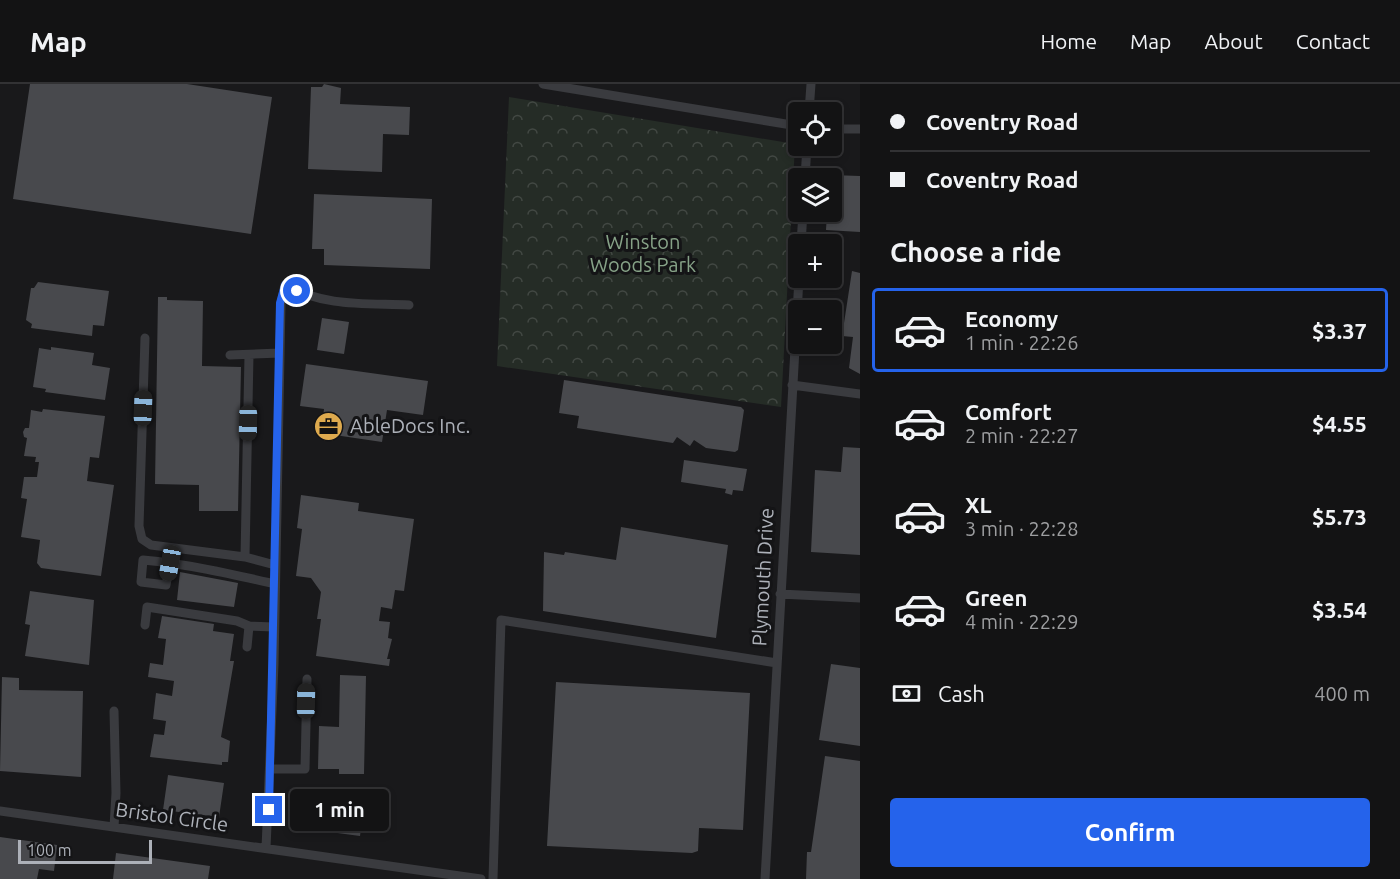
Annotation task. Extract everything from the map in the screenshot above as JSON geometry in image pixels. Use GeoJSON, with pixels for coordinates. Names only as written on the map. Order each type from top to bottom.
{"type":"FeatureCollection","features":[{"type":"Feature","properties":{"kind":"street"},"geometry":{"type":"LineString","coordinates":[[543,84],[788,124]]}},
{"type":"Feature","properties":{"kind":"street"},"geometry":{"type":"LineString","coordinates":[[810,102],[811,84]]}},
{"type":"Feature","properties":{"kind":"street"},"geometry":{"type":"LineString","coordinates":[[842,129],[860,129]]}},
{"type":"Feature","properties":{"kind":"street"},"geometry":{"type":"LineString","coordinates":[[266,848],[274,627],[280,303],[285,285],[308,297],[336,302],[409,305]]}},
{"type":"Feature","properties":{"kind":"street","name":"Plymouth Drive"},"geometry":{"type":"LineString","coordinates":[[765,879],[798,288]]}},
{"type":"Feature","properties":{"kind":"street"},"geometry":{"type":"LineString","coordinates":[[145,338],[140,526],[142,539],[151,545],[245,557],[275,565]]}},
{"type":"Feature","properties":{"kind":"street"},"geometry":{"type":"LineString","coordinates":[[230,355],[280,352]]}},
{"type":"Feature","properties":{"kind":"street"},"geometry":{"type":"LineString","coordinates":[[245,557],[249,355]]}},
{"type":"Feature","properties":{"kind":"street"},"geometry":{"type":"LineString","coordinates":[[792,385],[860,394]]}},
{"type":"Feature","properties":{"kind":"street"},"geometry":{"type":"LineString","coordinates":[[170,563],[275,584]]}},
{"type":"Feature","properties":{"kind":"street"},"geometry":{"type":"LineString","coordinates":[[780,594],[860,598]]}},
{"type":"Feature","properties":{"kind":"street"},"geometry":{"type":"LineString","coordinates":[[145,625],[147,607],[237,621],[249,626],[274,627]]}},
{"type":"Feature","properties":{"kind":"street"},"geometry":{"type":"LineString","coordinates":[[493,879],[501,620],[777,663]]}},
{"type":"Feature","properties":{"kind":"street"},"geometry":{"type":"LineString","coordinates":[[247,647],[249,626]]}},
{"type":"Feature","properties":{"kind":"street"},"geometry":{"type":"LineString","coordinates":[[270,769],[305,769],[307,679]]}},
{"type":"Feature","properties":{"kind":"street"},"geometry":{"type":"LineString","coordinates":[[114,711],[116,793],[114,827]]}},
{"type":"Feature","properties":{"kind":"street","name":"Bristol Circle"},"geometry":{"type":"LineString","coordinates":[[0,811],[481,879]]}},
{"type":"Feature","properties":{"kind":"green space","name":"Winston Woods Park"},"geometry":{"type":"Polygon","coordinates":[[[509,97],[788,143],[788,156],[794,156],[794,168],[788,168],[788,222],[791,222],[790,234],[788,234],[781,407],[497,366],[509,97]]]}},
{"type":"Feature","properties":{"kind":"building"},"geometry":{"type":"Polygon","coordinates":[[[30,84],[187,84],[272,97],[251,234],[13,199],[30,84]]]}},
{"type":"Feature","properties":{"kind":"building"},"geometry":{"type":"Polygon","coordinates":[[[324,84],[341,88],[340,104],[410,107],[409,135],[383,134],[382,172],[308,169],[311,87],[322,87],[324,84]]]}},
{"type":"Feature","properties":{"kind":"building"},"geometry":{"type":"Polygon","coordinates":[[[842,175],[860,176],[860,232],[826,230],[826,222],[842,222],[842,175]]]}},
{"type":"Feature","properties":{"kind":"building"},"geometry":{"type":"Polygon","coordinates":[[[314,194],[432,199],[430,269],[324,265],[324,249],[312,249],[314,194]]]}},
{"type":"Feature","properties":{"kind":"building"},"geometry":{"type":"Polygon","coordinates":[[[852,271],[860,273],[860,374],[849,368],[853,337],[842,336],[852,271]]]}},
{"type":"Feature","properties":{"kind":"building"},"geometry":{"type":"Polygon","coordinates":[[[38,282],[109,291],[104,326],[93,325],[92,336],[31,328],[32,324],[26,320],[31,288],[34,288],[38,282]]]}},
{"type":"Feature","properties":{"kind":"building"},"geometry":{"type":"Polygon","coordinates":[[[158,297],[167,297],[167,300],[203,301],[202,366],[241,367],[238,511],[199,511],[199,485],[155,484],[158,297]]]}},
{"type":"Feature","properties":{"kind":"building"},"geometry":{"type":"Polygon","coordinates":[[[322,318],[349,322],[344,354],[317,350],[322,318]]]}},
{"type":"Feature","properties":{"kind":"building"},"geometry":{"type":"Polygon","coordinates":[[[51,347],[94,353],[92,365],[110,368],[105,400],[45,392],[46,389],[33,387],[39,348],[51,350],[51,347]]]}},
{"type":"Feature","properties":{"kind":"building"},"geometry":{"type":"Polygon","coordinates":[[[306,364],[428,381],[423,415],[387,410],[382,442],[321,433],[324,409],[300,406],[306,364]]]}},
{"type":"Feature","properties":{"kind":"building"},"geometry":{"type":"Polygon","coordinates":[[[564,380],[741,407],[744,410],[738,450],[735,452],[706,448],[694,440],[690,446],[677,437],[673,443],[577,428],[579,416],[559,413],[564,380]]]}},
{"type":"Feature","properties":{"kind":"building"},"geometry":{"type":"Polygon","coordinates":[[[43,409],[105,416],[99,458],[90,457],[87,481],[114,485],[101,576],[41,568],[37,563],[40,540],[21,537],[27,499],[21,498],[24,477],[37,477],[39,462],[35,462],[36,457],[24,456],[27,438],[24,437],[23,432],[25,428],[29,428],[31,410],[42,412],[43,409]]]}},
{"type":"Feature","properties":{"kind":"building"},"geometry":{"type":"Polygon","coordinates":[[[843,447],[860,448],[860,555],[811,552],[815,470],[841,472],[843,447]]]}},
{"type":"Feature","properties":{"kind":"building"},"geometry":{"type":"Polygon","coordinates":[[[684,460],[747,469],[743,491],[733,490],[732,495],[725,493],[726,489],[681,482],[684,460]]]}},
{"type":"Feature","properties":{"kind":"building"},"geometry":{"type":"Polygon","coordinates":[[[301,495],[359,503],[358,511],[414,519],[404,591],[395,590],[392,609],[381,607],[379,621],[390,622],[388,638],[392,639],[387,659],[390,659],[389,666],[316,656],[321,619],[317,619],[321,592],[311,578],[296,576],[302,529],[297,528],[301,495]]]}},
{"type":"Feature","properties":{"kind":"building"},"geometry":{"type":"Polygon","coordinates":[[[621,527],[728,545],[716,638],[543,611],[544,552],[564,555],[565,552],[616,560],[621,527]]]}},
{"type":"Feature","properties":{"kind":"building"},"geometry":{"type":"Polygon","coordinates":[[[180,572],[238,583],[234,607],[177,600],[180,572]]]}},
{"type":"Feature","properties":{"kind":"building"},"geometry":{"type":"Polygon","coordinates":[[[30,591],[94,600],[89,665],[25,656],[30,625],[25,624],[30,591]]]}},
{"type":"Feature","properties":{"kind":"building"},"geometry":{"type":"Polygon","coordinates":[[[162,616],[214,624],[213,631],[234,634],[230,661],[234,661],[221,737],[230,741],[228,762],[222,762],[222,765],[150,757],[154,734],[164,735],[166,721],[153,719],[156,693],[172,696],[174,681],[148,677],[150,663],[163,665],[166,639],[158,638],[162,616]]]}},
{"type":"Feature","properties":{"kind":"building"},"geometry":{"type":"Polygon","coordinates":[[[831,664],[860,668],[860,746],[819,740],[831,664]]]}},
{"type":"Feature","properties":{"kind":"building"},"geometry":{"type":"Polygon","coordinates":[[[340,675],[366,676],[364,774],[339,774],[339,769],[318,769],[319,726],[339,727],[340,675]]]}},
{"type":"Feature","properties":{"kind":"building"},"geometry":{"type":"Polygon","coordinates":[[[2,677],[19,678],[19,690],[83,691],[81,777],[0,771],[2,677]]]}},
{"type":"Feature","properties":{"kind":"building"},"geometry":{"type":"Polygon","coordinates":[[[556,682],[750,693],[743,830],[699,828],[698,851],[692,853],[547,846],[556,682]]]}},
{"type":"Feature","properties":{"kind":"building"},"geometry":{"type":"Polygon","coordinates":[[[825,756],[860,761],[860,879],[806,879],[807,852],[811,852],[825,756]]]}},
{"type":"Feature","properties":{"kind":"building"},"geometry":{"type":"Polygon","coordinates":[[[168,775],[224,783],[219,817],[163,810],[168,775]]]}},
{"type":"Feature","properties":{"kind":"building"},"geometry":{"type":"Polygon","coordinates":[[[307,790],[390,801],[387,824],[362,821],[360,836],[307,829],[302,823],[307,790]]]}},
{"type":"Feature","properties":{"kind":"building"},"geometry":{"type":"Polygon","coordinates":[[[0,837],[57,845],[54,871],[39,869],[37,879],[0,879],[0,837]]]}},
{"type":"Feature","properties":{"kind":"building"},"geometry":{"type":"Polygon","coordinates":[[[116,853],[210,866],[208,879],[113,879],[116,853]]]}},
{"type":"Feature","properties":{"kind":"place","name":"AbleDocs Inc."},"geometry":{"type":"Point","coordinates":[329,426]}},
{"type":"Feature","properties":{"kind":"route"},"geometry":{"type":"LineString","coordinates":[[269,810],[274,663],[280,303],[285,285],[297,291]]}}]}
